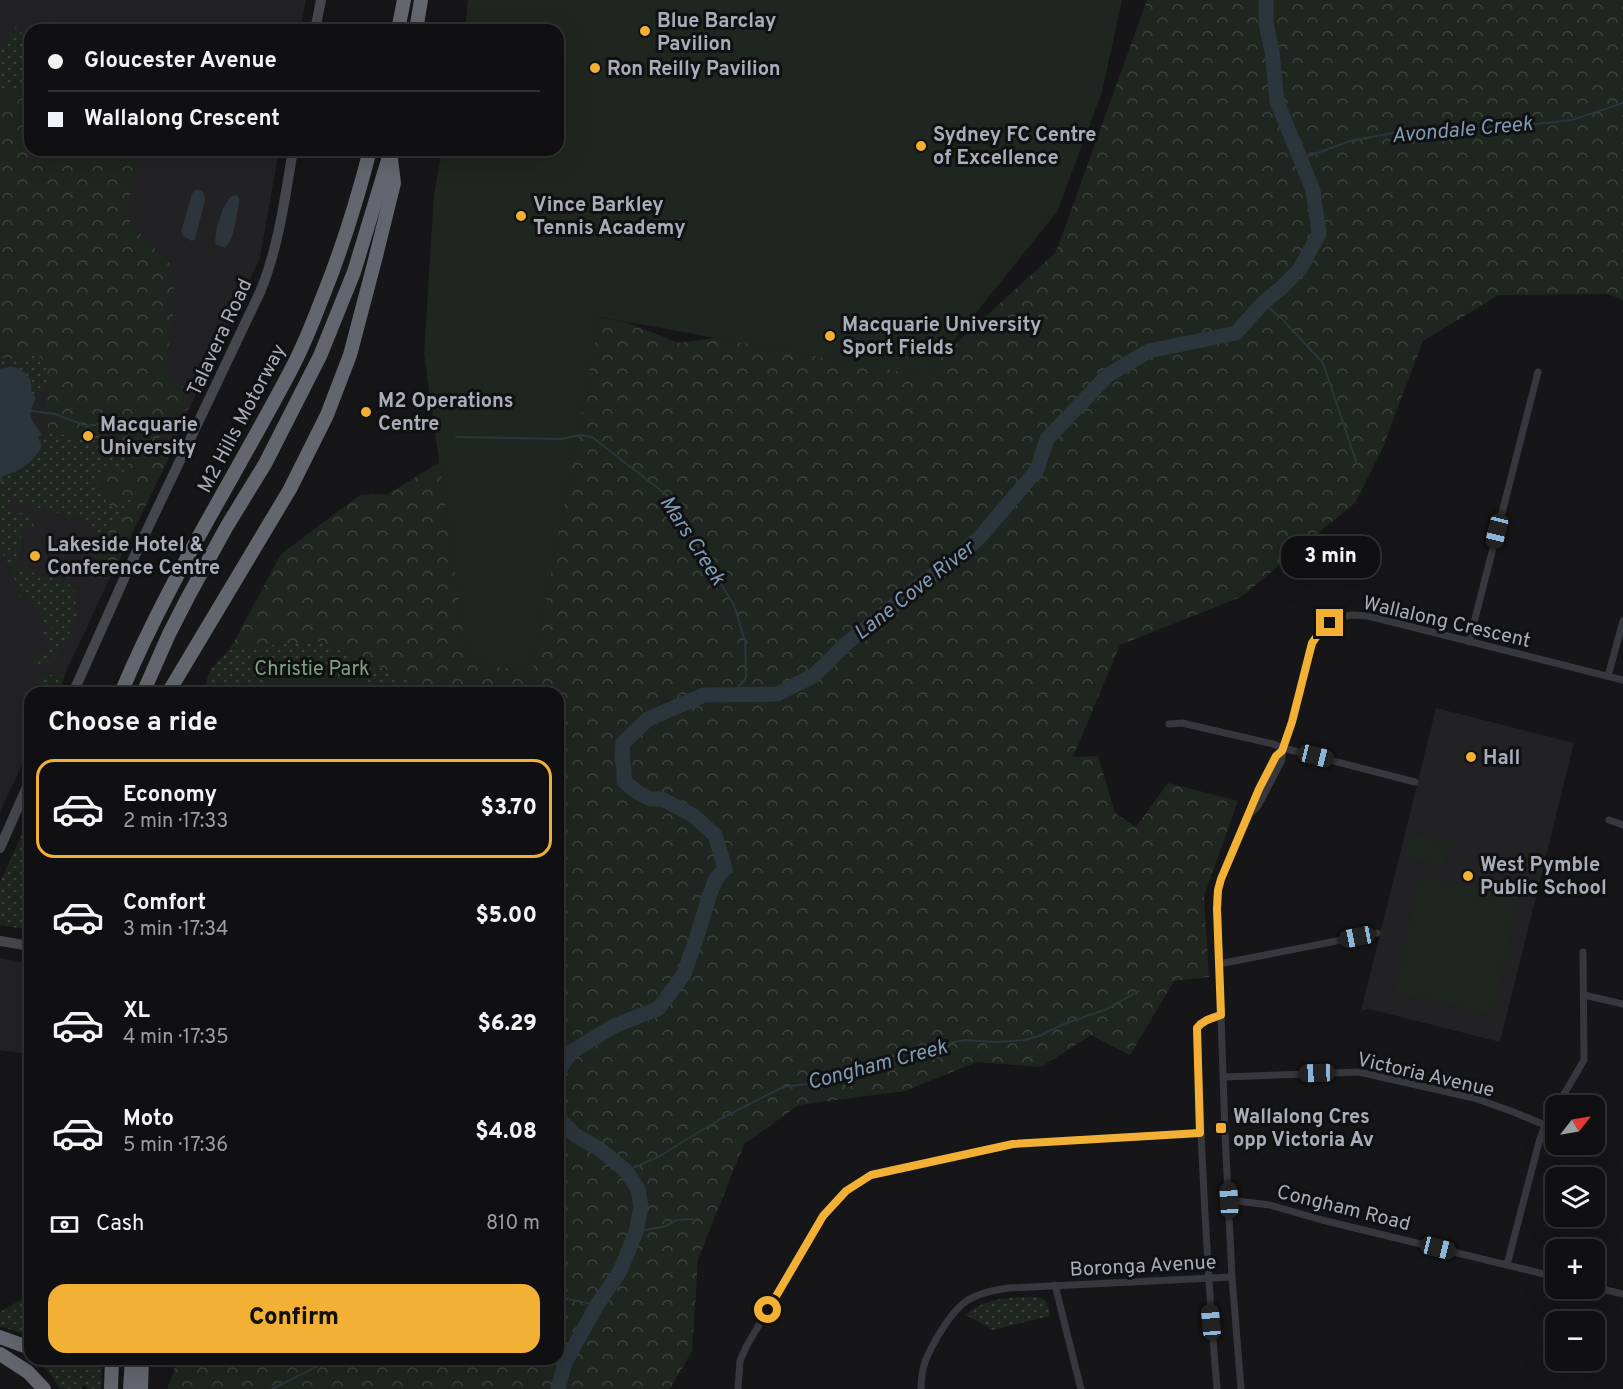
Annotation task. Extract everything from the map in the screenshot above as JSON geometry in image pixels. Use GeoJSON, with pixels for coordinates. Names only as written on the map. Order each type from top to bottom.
{"type":"FeatureCollection","features":[{"type":"Feature","properties":{"kind":"highway"},"geometry":{"type":"LineString","coordinates":[[399,24],[404,0]]}},
{"type":"Feature","properties":{"kind":"highway"},"geometry":{"type":"LineString","coordinates":[[417,24],[421,0]]}},
{"type":"Feature","properties":{"kind":"highway","name":"M2 Hills Motorway"},"geometry":{"type":"LineString","coordinates":[[123,687],[135,657],[165,597],[295,362],[334,268],[368,156]]}},
{"type":"Feature","properties":{"kind":"highway","name":"M2 Hills Motorway"},"geometry":{"type":"LineString","coordinates":[[146,687],[188,597],[227,526],[265,464],[320,356],[354,272],[390,156]]}},
{"type":"Feature","properties":{"kind":"highway"},"geometry":{"type":"LineString","coordinates":[[172,687],[290,489],[327,415],[350,355],[394,183],[391,156]]}},
{"type":"Feature","properties":{"kind":"highway"},"geometry":{"type":"LineString","coordinates":[[0,1337],[24,1346]]}},
{"type":"Feature","properties":{"kind":"highway"},"geometry":{"type":"LineString","coordinates":[[0,1353],[28,1372],[44,1389]]}},
{"type":"Feature","properties":{"kind":"highway"},"geometry":{"type":"LineString","coordinates":[[111,1389],[112,1365]]}},
{"type":"Feature","properties":{"kind":"highway"},"geometry":{"type":"LineString","coordinates":[[130,1389],[132,1365]]}},
{"type":"Feature","properties":{"kind":"highway"},"geometry":{"type":"LineString","coordinates":[[141,1389],[142,1365]]}},
{"type":"Feature","properties":{"kind":"street"},"geometry":{"type":"LineString","coordinates":[[316,24],[321,0]]}},
{"type":"Feature","properties":{"kind":"street","name":"Talavera Road"},"geometry":{"type":"LineString","coordinates":[[76,687],[127,572],[269,271],[279,233],[292,156]]}},
{"type":"Feature","properties":{"kind":"street"},"geometry":{"type":"LineString","coordinates":[[1469,642],[1538,372]]}},
{"type":"Feature","properties":{"kind":"street","name":"Wallalong Crescent"},"geometry":{"type":"LineString","coordinates":[[1240,1389],[1232,1277],[1218,890],[1253,803],[1276,756],[1282,750],[1292,722],[1312,643],[1322,629],[1330,623],[1340,618],[1360,615],[1623,680]]}},
{"type":"Feature","properties":{"kind":"street"},"geometry":{"type":"LineString","coordinates":[[1608,676],[1623,621]]}},
{"type":"Feature","properties":{"kind":"street"},"geometry":{"type":"LineString","coordinates":[[1169,724],[1182,723],[1273,744],[1282,750],[1415,782]]}},
{"type":"Feature","properties":{"kind":"street"},"geometry":{"type":"LineString","coordinates":[[0,848],[24,794]]}},
{"type":"Feature","properties":{"kind":"street"},"geometry":{"type":"LineString","coordinates":[[1609,820],[1623,825]]}},
{"type":"Feature","properties":{"kind":"street"},"geometry":{"type":"LineString","coordinates":[[1219,963],[1377,933]]}},
{"type":"Feature","properties":{"kind":"street"},"geometry":{"type":"LineString","coordinates":[[0,940],[24,945]]}},
{"type":"Feature","properties":{"kind":"street"},"geometry":{"type":"LineString","coordinates":[[1563,1095],[1584,1060],[1583,952]]}},
{"type":"Feature","properties":{"kind":"street"},"geometry":{"type":"LineString","coordinates":[[1584,995],[1623,1004]]}},
{"type":"Feature","properties":{"kind":"street"},"geometry":{"type":"LineString","coordinates":[[1217,1389],[1208,1278],[1197,1028],[1209,1018],[1221,1015]]}},
{"type":"Feature","properties":{"kind":"street","name":"Victoria Avenue"},"geometry":{"type":"LineString","coordinates":[[1224,1077],[1359,1072],[1474,1098],[1545,1125]]}},
{"type":"Feature","properties":{"kind":"street"},"geometry":{"type":"LineString","coordinates":[[1507,1265],[1545,1125]]}},
{"type":"Feature","properties":{"kind":"street"},"geometry":{"type":"LineString","coordinates":[[738,1389],[740,1361],[746,1347],[823,1216],[846,1191],[871,1175],[1013,1144],[1200,1133]]}},
{"type":"Feature","properties":{"kind":"street","name":"Congham Road"},"geometry":{"type":"LineString","coordinates":[[1229,1200],[1270,1205],[1322,1220],[1545,1274]]}},
{"type":"Feature","properties":{"kind":"street","name":"Boronga Avenue"},"geometry":{"type":"LineString","coordinates":[[921,1389],[926,1356],[950,1316],[962,1304],[979,1294],[989,1291],[1055,1286],[1232,1277]]}},
{"type":"Feature","properties":{"kind":"street","name":"Boronga Avenue"},"geometry":{"type":"LineString","coordinates":[[1055,1286],[1081,1389]]}},
{"type":"Feature","properties":{"kind":"street"},"geometry":{"type":"LineString","coordinates":[[1605,1290],[1623,1294]]}},
{"type":"Feature","properties":{"kind":"shaded area","name":"Macquarie University"},"geometry":{"type":"Polygon","coordinates":[[[0,0],[306,0],[301,24],[24,24],[24,156],[278,156],[260,258],[59,687],[24,687],[24,761],[0,812],[0,0]]]}},
{"type":"Feature","properties":{"kind":"shaded area"},"geometry":{"type":"Polygon","coordinates":[[[195,190],[201,190],[205,200],[195,239],[192,241],[183,236],[181,232],[195,190]]]}},
{"type":"Feature","properties":{"kind":"shaded area"},"geometry":{"type":"Polygon","coordinates":[[[236,195],[239,203],[235,227],[225,248],[216,245],[217,227],[228,200],[231,196],[236,195]]]}},
{"type":"Feature","properties":{"kind":"shaded area"},"geometry":{"type":"Polygon","coordinates":[[[11,366],[23,372],[31,382],[31,391],[36,398],[30,415],[42,435],[38,436],[41,449],[30,462],[2,477],[3,482],[0,483],[0,369],[11,366]]]}},
{"type":"Feature","properties":{"kind":"shaded area","name":"West Pymble Public School"},"geometry":{"type":"Polygon","coordinates":[[[1436,708],[1574,743],[1500,1042],[1369,1009],[1361,1011],[1436,708]]]}},
{"type":"Feature","properties":{"kind":"shaded area"},"geometry":{"type":"Polygon","coordinates":[[[0,958],[24,963],[24,1054],[0,1050],[0,958]]]}},
{"type":"Feature","properties":{"kind":"green space","name":"Macquarie University Sport Fields"},"geometry":{"type":"Polygon","coordinates":[[[468,0],[1122,0],[1102,92],[1057,212],[925,376],[600,317],[532,673],[467,661],[424,354],[434,194],[441,156],[564,156],[564,24],[466,24],[468,0]]]}},
{"type":"Feature","properties":{"kind":"green space"},"geometry":{"type":"Polygon","coordinates":[[[1147,0],[1623,0],[1623,300],[1608,294],[1499,295],[1423,341],[1383,447],[1355,503],[1241,597],[1120,645],[1073,757],[1098,756],[1115,813],[1136,827],[1168,783],[1238,801],[1204,896],[1209,977],[1174,981],[1130,1055],[1091,1035],[1041,1067],[977,1062],[905,1091],[799,1105],[744,1144],[698,1259],[692,1351],[670,1389],[167,1389],[176,1365],[564,1365],[564,687],[411,687],[409,680],[317,641],[230,649],[281,554],[360,495],[388,494],[477,440],[595,317],[622,321],[680,343],[787,327],[937,361],[1056,252],[1147,0]]]}},
{"type":"Feature","properties":{"kind":"green space"},"geometry":{"type":"Polygon","coordinates":[[[17,25],[24,39],[24,82],[19,89],[0,93],[0,45],[17,25]]]}},
{"type":"Feature","properties":{"kind":"green space"},"geometry":{"type":"Polygon","coordinates":[[[24,81],[24,156],[141,156],[130,183],[130,224],[172,266],[175,298],[170,339],[163,369],[187,390],[189,409],[152,421],[169,458],[117,564],[95,558],[113,525],[124,518],[132,498],[127,496],[122,499],[118,507],[113,508],[106,502],[98,483],[101,476],[109,469],[122,474],[132,460],[149,449],[149,445],[147,443],[124,446],[82,436],[50,434],[46,415],[48,375],[42,360],[36,351],[18,359],[0,358],[0,93],[19,89],[24,81]]]}},
{"type":"Feature","properties":{"kind":"green space"},"geometry":{"type":"Polygon","coordinates":[[[36,351],[45,363],[49,387],[36,398],[31,391],[33,384],[27,376],[19,370],[0,369],[0,358],[18,359],[36,351]]]}},
{"type":"Feature","properties":{"kind":"green space"},"geometry":{"type":"Polygon","coordinates":[[[50,434],[82,436],[124,446],[147,443],[149,449],[122,474],[113,470],[101,476],[100,486],[106,502],[119,503],[128,496],[132,498],[124,518],[113,525],[105,541],[99,539],[100,533],[96,532],[96,527],[91,525],[92,521],[10,501],[9,510],[36,517],[33,527],[23,525],[17,561],[9,566],[0,549],[0,483],[3,482],[2,477],[30,462],[41,449],[38,436],[50,434]]]}},
{"type":"Feature","properties":{"kind":"green space"},"geometry":{"type":"Polygon","coordinates":[[[20,566],[31,569],[35,575],[61,580],[72,587],[76,599],[72,611],[62,620],[48,627],[27,593],[20,597],[16,591],[20,588],[10,571],[20,566]]]}},
{"type":"Feature","properties":{"kind":"green space"},"geometry":{"type":"Polygon","coordinates":[[[75,611],[78,613],[56,657],[45,665],[33,661],[49,647],[47,639],[41,634],[75,611]]]}},
{"type":"Feature","properties":{"kind":"green space","name":"Christie Park"},"geometry":{"type":"Polygon","coordinates":[[[317,641],[409,680],[411,687],[205,687],[210,670],[230,649],[317,641]]]}},
{"type":"Feature","properties":{"kind":"green space"},"geometry":{"type":"Polygon","coordinates":[[[269,665],[398,687],[265,687],[269,665]]]}},
{"type":"Feature","properties":{"kind":"green space"},"geometry":{"type":"Polygon","coordinates":[[[59,673],[65,677],[61,687],[37,687],[39,680],[59,673]]]}},
{"type":"Feature","properties":{"kind":"green space"},"geometry":{"type":"Polygon","coordinates":[[[24,830],[24,929],[0,925],[0,882],[24,830]]]}},
{"type":"Feature","properties":{"kind":"green space"},"geometry":{"type":"Polygon","coordinates":[[[1410,833],[1450,843],[1444,867],[1404,857],[1410,833]]]}},
{"type":"Feature","properties":{"kind":"green space"},"geometry":{"type":"Polygon","coordinates":[[[1419,875],[1518,896],[1494,1014],[1395,993],[1419,875]]]}},
{"type":"Feature","properties":{"kind":"green space"},"geometry":{"type":"Polygon","coordinates":[[[24,1298],[24,1334],[0,1326],[0,1312],[24,1298]]]}},
{"type":"Feature","properties":{"kind":"green space"},"geometry":{"type":"Polygon","coordinates":[[[1006,1298],[1041,1298],[1046,1302],[1050,1316],[993,1330],[966,1315],[990,1302],[1006,1298]]]}},
{"type":"Feature","properties":{"kind":"green space"},"geometry":{"type":"Polygon","coordinates":[[[42,1365],[103,1365],[101,1389],[88,1389],[83,1385],[81,1389],[60,1389],[42,1365]]]}},
{"type":"Feature","properties":{"kind":"waterway","name":"Lane Cove River"},"geometry":{"type":"LineString","coordinates":[[564,1063],[571,1052],[614,1026],[659,1008],[684,974],[709,896],[716,879],[725,868],[715,835],[694,816],[662,799],[650,799],[624,781],[623,743],[648,719],[704,695],[777,694],[813,676],[842,647],[926,580],[946,568],[980,537],[1037,470],[1047,439],[1108,375],[1149,351],[1236,333],[1263,303],[1300,269],[1319,234],[1313,190],[1277,102],[1272,51],[1266,24],[1266,0]]}},
{"type":"Feature","properties":{"kind":"waterway","name":"Avondale Creek"},"geometry":{"type":"LineString","coordinates":[[1301,159],[1350,141],[1398,132],[1517,126],[1572,120],[1623,102]]}},
{"type":"Feature","properties":{"kind":"waterway"},"geometry":{"type":"LineString","coordinates":[[1263,303],[1283,320],[1323,363],[1357,464]]}},
{"type":"Feature","properties":{"kind":"waterway","name":"Mars Creek"},"geometry":{"type":"LineString","coordinates":[[30,411],[55,414],[87,426],[117,421],[161,422],[184,418]]}},
{"type":"Feature","properties":{"kind":"waterway","name":"Mars Creek"},"geometry":{"type":"LineString","coordinates":[[456,437],[560,439],[581,435],[592,437],[668,496],[734,605],[745,641],[746,678],[732,694]]}},
{"type":"Feature","properties":{"kind":"waterway","name":"Congham Creek"},"geometry":{"type":"LineString","coordinates":[[626,1171],[658,1157],[722,1118],[783,1087],[822,1082],[857,1065],[943,1044],[965,1040],[995,1042],[1024,1040],[1039,1036],[1064,1024],[1107,1009],[1139,991]]}},
{"type":"Feature","properties":{"kind":"waterway","name":"Lane Cove River"},"geometry":{"type":"LineString","coordinates":[[558,1389],[565,1363],[597,1305],[620,1271],[636,1232],[641,1207],[638,1189],[626,1171],[598,1148],[575,1135],[564,1124]]}},
{"type":"Feature","properties":{"kind":"waterway"},"geometry":{"type":"LineString","coordinates":[[636,1232],[666,1226],[677,1220],[692,1219]]}},
{"type":"Feature","properties":{"kind":"waterway"},"geometry":{"type":"LineString","coordinates":[[564,1298],[597,1305]]}},
{"type":"Feature","properties":{"kind":"waterway"},"geometry":{"type":"LineString","coordinates":[[272,1389],[320,1365]]}},
{"type":"Feature","properties":{"kind":"place","name":"Blue Barclay Pavilion"},"geometry":{"type":"Point","coordinates":[645,31]}},
{"type":"Feature","properties":{"kind":"place","name":"Ron Reilly Pavilion"},"geometry":{"type":"Point","coordinates":[595,68]}},
{"type":"Feature","properties":{"kind":"place","name":"Sydney FC Centre of Excellence"},"geometry":{"type":"Point","coordinates":[921,146]}},
{"type":"Feature","properties":{"kind":"place","name":"Vince Barkley Tennis Academy"},"geometry":{"type":"Point","coordinates":[521,216]}},
{"type":"Feature","properties":{"kind":"place","name":"Macquarie University Sport Fields"},"geometry":{"type":"Point","coordinates":[830,336]}},
{"type":"Feature","properties":{"kind":"place","name":"M2 Operations Centre"},"geometry":{"type":"Point","coordinates":[366,412]}},
{"type":"Feature","properties":{"kind":"place","name":"Macquarie University"},"geometry":{"type":"Point","coordinates":[88,436]}},
{"type":"Feature","properties":{"kind":"place","name":"Lakeside Hotel & Conference Centre"},"geometry":{"type":"Point","coordinates":[35,556]}},
{"type":"Feature","properties":{"kind":"place","name":"Hall"},"geometry":{"type":"Point","coordinates":[1471,757]}},
{"type":"Feature","properties":{"kind":"place","name":"West Pymble Public School"},"geometry":{"type":"Point","coordinates":[1468,876]}},
{"type":"Feature","properties":{"kind":"place","name":"Wallalong Cres opp Victoria Av"},"geometry":{"type":"Point","coordinates":[1221,1128]}},
{"type":"Feature","properties":{"kind":"route"},"geometry":{"type":"LineString","coordinates":[[768,1310],[823,1216],[846,1191],[871,1175],[1013,1144],[1200,1133],[1197,1028],[1209,1018],[1221,1015],[1218,890],[1259,789],[1276,756],[1282,751],[1292,722],[1312,643],[1322,629],[1330,623]]}}]}
